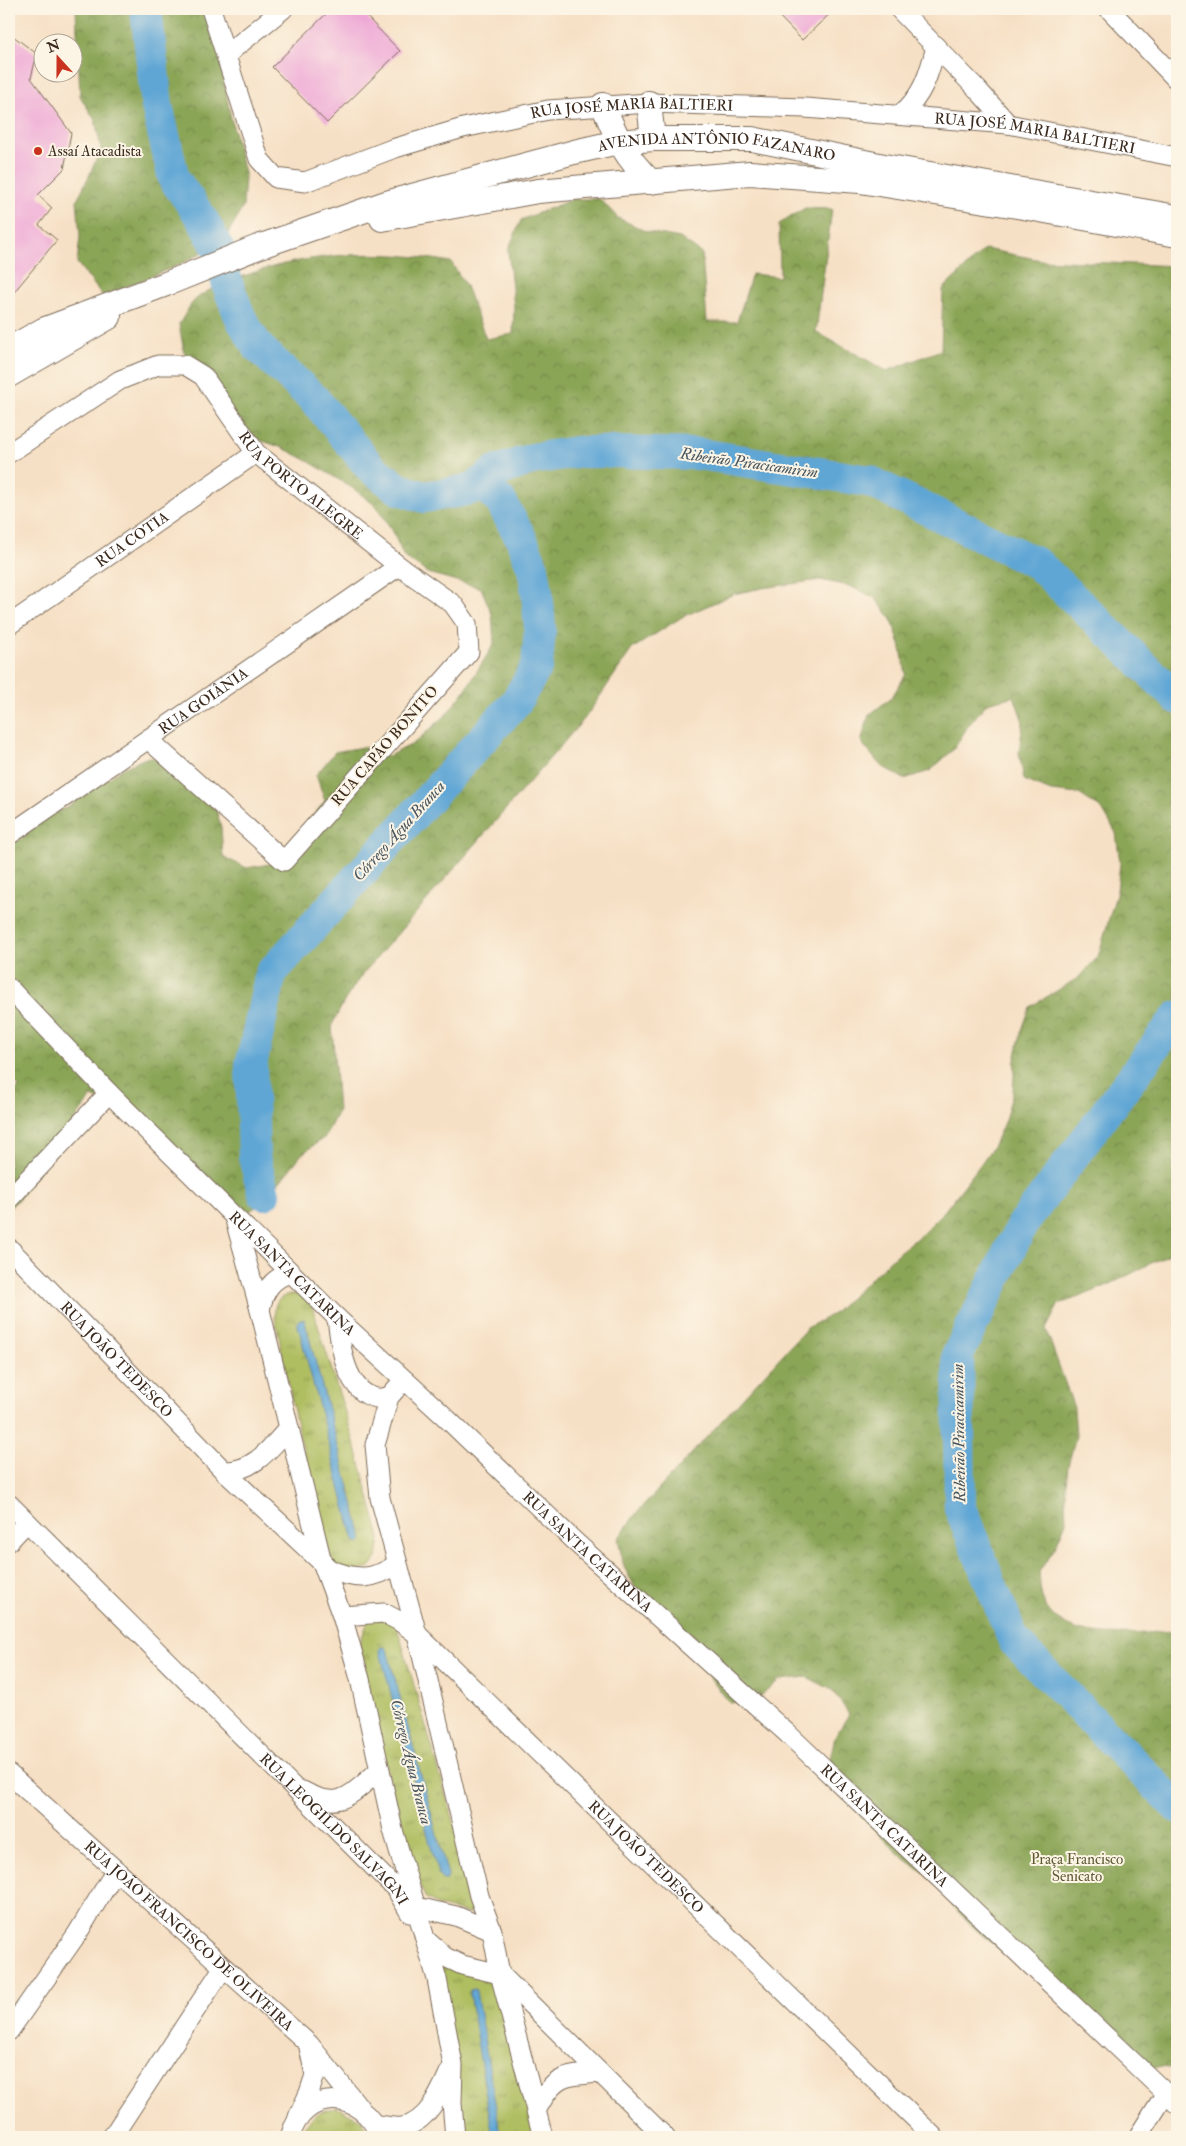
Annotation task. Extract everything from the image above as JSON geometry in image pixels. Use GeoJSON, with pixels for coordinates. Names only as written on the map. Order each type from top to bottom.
{"type":"FeatureCollection","features":[{"type":"Feature","properties":{"kind":"main road"},"geometry":{"type":"LineString","coordinates":[[649,103],[652,139]]}},
{"type":"Feature","properties":{"kind":"main road"},"geometry":{"type":"LineString","coordinates":[[603,105],[618,142],[632,164],[651,182]]}},
{"type":"Feature","properties":{"kind":"main road","name":"AVENIDA ANTÔNIO FAZANARO"},"geometry":{"type":"LineString","coordinates":[[9,348],[42,330],[171,282],[261,245],[386,203],[574,152],[618,142],[652,139],[752,139],[884,166],[1177,217]]}},
{"type":"Feature","properties":{"kind":"main road"},"geometry":{"type":"LineString","coordinates":[[750,173],[754,161],[752,139]]}},
{"type":"Feature","properties":{"kind":"main road","name":"AVENIDA ANTÔNIO FAZANARO"},"geometry":{"type":"LineString","coordinates":[[261,245],[407,214],[538,190],[750,173],[860,181],[1023,207],[1177,235]]}},
{"type":"Feature","properties":{"kind":"main road","name":"AVENIDA ANTÔNIO FAZANARO"},"geometry":{"type":"LineString","coordinates":[[9,375],[171,282]]}},
{"type":"Feature","properties":{"kind":"street","name":"RUA JOSÉ MARIA BALTIERI"},"geometry":{"type":"LineString","coordinates":[[211,9],[227,54],[259,159],[276,178],[305,182],[392,149],[463,128],[548,110],[649,103],[805,108],[901,114],[1008,124],[1177,157]]}},
{"type":"Feature","properties":{"kind":"street"},"geometry":{"type":"LineString","coordinates":[[227,54],[283,9]]}},
{"type":"Feature","properties":{"kind":"street"},"geometry":{"type":"LineString","coordinates":[[899,9],[1008,124]]}},
{"type":"Feature","properties":{"kind":"street"},"geometry":{"type":"LineString","coordinates":[[1109,9],[1177,80]]}},
{"type":"Feature","properties":{"kind":"street"},"geometry":{"type":"LineString","coordinates":[[901,114],[913,103],[923,89],[936,47]]}},
{"type":"Feature","properties":{"kind":"street","name":"RUA PORTO ALEGRE"},"geometry":{"type":"LineString","coordinates":[[9,453],[120,380],[158,365],[185,365],[203,376],[256,453],[399,566],[453,604],[467,624]]}},
{"type":"Feature","properties":{"kind":"street","name":"RUA COTIA"},"geometry":{"type":"LineString","coordinates":[[9,625],[256,453]]}},
{"type":"Feature","properties":{"kind":"street","name":"RUA GOIÂNIA"},"geometry":{"type":"LineString","coordinates":[[9,836],[399,566]]}},
{"type":"Feature","properties":{"kind":"street","name":"RUA CAPÃO BONITO"},"geometry":{"type":"LineString","coordinates":[[148,739],[284,861],[469,652],[467,624]]}},
{"type":"Feature","properties":{"kind":"street","name":"RUA SANTA CATARINA"},"geometry":{"type":"LineString","coordinates":[[9,988],[109,1093],[337,1318],[573,1540],[788,1734],[1173,2098]]}},
{"type":"Feature","properties":{"kind":"street"},"geometry":{"type":"LineString","coordinates":[[9,1199],[109,1093]]}},
{"type":"Feature","properties":{"kind":"street"},"geometry":{"type":"LineString","coordinates":[[234,1218],[260,1310],[322,1562],[342,1616],[360,1679],[393,1830],[437,1980],[453,2065],[452,2103],[455,2137]]}},
{"type":"Feature","properties":{"kind":"street","name":"RUA JOÃO TEDESCO"},"geometry":{"type":"LineString","coordinates":[[9,1248],[224,1471],[329,1569],[344,1576],[357,1578],[384,1573],[397,1564]]}},
{"type":"Feature","properties":{"kind":"street"},"geometry":{"type":"LineString","coordinates":[[260,1310],[263,1296],[268,1287],[280,1276],[290,1273]]}},
{"type":"Feature","properties":{"kind":"street"},"geometry":{"type":"LineString","coordinates":[[337,1318],[343,1360],[349,1373],[358,1386],[366,1392],[377,1398],[389,1397]]}},
{"type":"Feature","properties":{"kind":"street"},"geometry":{"type":"LineString","coordinates":[[404,1380],[389,1397],[375,1445],[380,1498],[417,1634],[479,1896],[492,1931],[500,1974],[543,2137]]}},
{"type":"Feature","properties":{"kind":"street"},"geometry":{"type":"LineString","coordinates":[[224,1471],[242,1469],[255,1462],[266,1454],[289,1428]]}},
{"type":"Feature","properties":{"kind":"street","name":"RUA LEOGILDO SALVAGNI"},"geometry":{"type":"LineString","coordinates":[[9,1504],[396,1889],[425,1940],[445,1957],[462,1965],[500,1974]]}},
{"type":"Feature","properties":{"kind":"street"},"geometry":{"type":"LineString","coordinates":[[9,1541],[27,1522]]}},
{"type":"Feature","properties":{"kind":"street","name":"RUA JOÃO TEDESCO"},"geometry":{"type":"LineString","coordinates":[[342,1616],[384,1613],[417,1634],[934,2137]]}},
{"type":"Feature","properties":{"kind":"street"},"geometry":{"type":"LineString","coordinates":[[291,1785],[316,1798],[330,1802],[346,1797],[380,1770]]}},
{"type":"Feature","properties":{"kind":"street","name":"RUA JOÃO FRANCISCO DE OLIVEIRA"},"geometry":{"type":"LineString","coordinates":[[9,1776],[309,2044],[359,2108],[368,2115],[378,2131]]}},
{"type":"Feature","properties":{"kind":"street"},"geometry":{"type":"LineString","coordinates":[[9,2031],[77,1934],[116,1870]]}},
{"type":"Feature","properties":{"kind":"street"},"geometry":{"type":"LineString","coordinates":[[417,1908],[456,1916],[492,1931]]}},
{"type":"Feature","properties":{"kind":"street"},"geometry":{"type":"LineString","coordinates":[[112,2137],[223,1968]]}},
{"type":"Feature","properties":{"kind":"street"},"geometry":{"type":"LineString","coordinates":[[500,1974],[665,2137]]}},
{"type":"Feature","properties":{"kind":"street"},"geometry":{"type":"LineString","coordinates":[[293,2129],[310,2094],[315,2075],[309,2044]]}},
{"type":"Feature","properties":{"kind":"street"},"geometry":{"type":"LineString","coordinates":[[378,2131],[402,2127],[423,2115],[437,2099],[453,2065]]}},
{"type":"Feature","properties":{"kind":"street"},"geometry":{"type":"LineString","coordinates":[[536,2111],[546,2092],[568,2075],[600,2073]]}},
{"type":"Feature","properties":{"kind":"street"},"geometry":{"type":"LineString","coordinates":[[1138,2137],[1173,2098]]}},
{"type":"Feature","properties":{"kind":"street"},"geometry":{"type":"LineString","coordinates":[[293,2129],[306,2111],[318,2104],[332,2101],[346,2102],[359,2108]]}},
{"type":"Feature","properties":{"kind":"street"},"geometry":{"type":"LineString","coordinates":[[378,2131],[391,2137]]}},
{"type":"Feature","properties":{"kind":"green space"},"geometry":{"type":"Polygon","coordinates":[[[76,9],[210,9],[231,118],[245,177],[243,207],[229,232],[208,249],[181,264],[103,296],[77,263],[80,236],[77,200],[101,148],[95,120],[80,96],[79,82],[82,82],[82,32],[77,32],[76,9]]]}},
{"type":"Feature","properties":{"kind":"green space","name":"Praça Francisco Senicato"},"geometry":{"type":"Polygon","coordinates":[[[573,199],[600,199],[618,218],[648,232],[680,238],[702,254],[707,322],[737,322],[752,274],[780,277],[779,224],[805,208],[832,209],[816,332],[887,371],[941,350],[943,289],[985,249],[1041,260],[1177,266],[1177,1247],[1166,1256],[1123,1278],[1059,1304],[1046,1329],[1074,1408],[1076,1436],[1068,1466],[1065,1495],[1066,1522],[1055,1548],[1039,1572],[1044,1603],[1054,1617],[1068,1626],[1104,1634],[1177,1631],[1177,2068],[1148,2067],[982,1935],[961,1915],[926,1874],[901,1856],[859,1814],[828,1767],[835,1737],[849,1714],[832,1690],[807,1677],[779,1680],[758,1699],[730,1703],[713,1682],[697,1656],[637,1591],[624,1567],[618,1539],[635,1515],[807,1328],[833,1314],[942,1214],[994,1145],[1005,1120],[1013,1092],[1015,1060],[1021,1033],[1030,1007],[1078,978],[1098,957],[1117,891],[1120,863],[1116,833],[1102,809],[1079,794],[1051,791],[1024,780],[1019,753],[1023,722],[1014,696],[987,703],[968,726],[954,749],[930,771],[904,779],[880,765],[861,742],[869,715],[892,697],[906,674],[900,644],[891,618],[874,597],[849,586],[820,580],[734,594],[682,617],[632,649],[585,718],[361,976],[345,1000],[332,1025],[338,1111],[325,1137],[302,1154],[266,1199],[245,1215],[116,1106],[91,1097],[22,1195],[9,1209],[9,1103],[19,1086],[9,1077],[9,849],[44,819],[69,806],[123,768],[148,757],[178,764],[214,801],[221,827],[223,857],[247,868],[275,863],[325,801],[316,775],[335,752],[362,747],[388,756],[413,744],[444,717],[464,692],[494,644],[492,614],[481,588],[428,573],[404,557],[392,530],[376,506],[354,489],[308,461],[283,448],[257,439],[197,379],[184,352],[179,324],[189,308],[201,295],[238,278],[294,262],[346,255],[372,254],[399,255],[451,262],[466,286],[486,339],[513,334],[514,307],[508,250],[521,220],[573,199]]]}},
{"type":"Feature","properties":{"kind":"green space"},"geometry":{"type":"Polygon","coordinates":[[[291,1294],[299,1294],[311,1303],[356,1448],[380,1538],[377,1558],[370,1567],[357,1571],[333,1567],[296,1421],[275,1318],[276,1305],[279,1299],[291,1294]]]}},
{"type":"Feature","properties":{"kind":"green space"},"geometry":{"type":"Polygon","coordinates":[[[370,1616],[395,1620],[476,1898],[479,1916],[439,1906],[425,1897],[418,1880],[413,1858],[403,1839],[359,1645],[370,1616]]]}},
{"type":"Feature","properties":{"kind":"green space"},"geometry":{"type":"Polygon","coordinates":[[[444,1966],[500,1980],[540,2137],[462,2137],[432,1969],[444,1966]]]}},
{"type":"Feature","properties":{"kind":"green space"},"geometry":{"type":"Polygon","coordinates":[[[338,2108],[361,2119],[370,2137],[298,2137],[299,2133],[315,2115],[324,2110],[338,2108]]]}},
{"type":"Feature","properties":{"kind":"water"},"geometry":{"type":"Polygon","coordinates":[[[300,1319],[304,1319],[305,1322],[363,1540],[360,1543],[354,1541],[297,1322],[300,1319]]]}},
{"type":"Feature","properties":{"kind":"water"},"geometry":{"type":"Polygon","coordinates":[[[385,1647],[448,1875],[447,1880],[442,1880],[438,1874],[380,1652],[380,1648],[385,1647]]]}},
{"type":"Feature","properties":{"kind":"water"},"geometry":{"type":"Polygon","coordinates":[[[475,1989],[501,2137],[493,2137],[469,1993],[470,1990],[475,1989]]]}},
{"type":"Feature","properties":{"kind":"building"},"geometry":{"type":"Polygon","coordinates":[[[331,9],[359,9],[400,51],[327,123],[272,67],[331,9]]]}},
{"type":"Feature","properties":{"kind":"building"},"geometry":{"type":"Polygon","coordinates":[[[772,9],[835,9],[802,40],[772,9]]]}},
{"type":"Feature","properties":{"kind":"building","name":"Assaí Atacadista"},"geometry":{"type":"Polygon","coordinates":[[[9,33],[32,50],[32,82],[34,82],[71,133],[64,169],[38,195],[52,208],[39,225],[57,240],[9,298],[9,33]]]}},
{"type":"Feature","properties":{"kind":"waterway","name":"Ribeirão Piracicamirim"},"geometry":{"type":"LineString","coordinates":[[146,9],[157,106],[174,179],[201,217],[218,248],[228,286],[241,319],[258,347],[314,399],[371,468],[399,489],[424,497],[457,492],[474,488],[495,472],[532,459],[577,452],[699,454],[869,481],[1038,564],[1177,698]]}},
{"type":"Feature","properties":{"kind":"waterway","name":"Córrego Água Branca"},"geometry":{"type":"LineString","coordinates":[[264,1194],[254,1157],[251,1065],[271,973],[516,702],[537,666],[540,628],[533,568],[521,538],[501,502],[482,482]]}},
{"type":"Feature","properties":{"kind":"waterway","name":"Ribeirão Piracicamirim"},"geometry":{"type":"LineString","coordinates":[[1177,1017],[1022,1225],[958,1354],[960,1508],[1014,1641],[1177,1807]]}},
{"type":"Feature","properties":{"kind":"place","name":"Assaí Atacadista"},"geometry":{"type":"Point","coordinates":[38,151]}}]}
